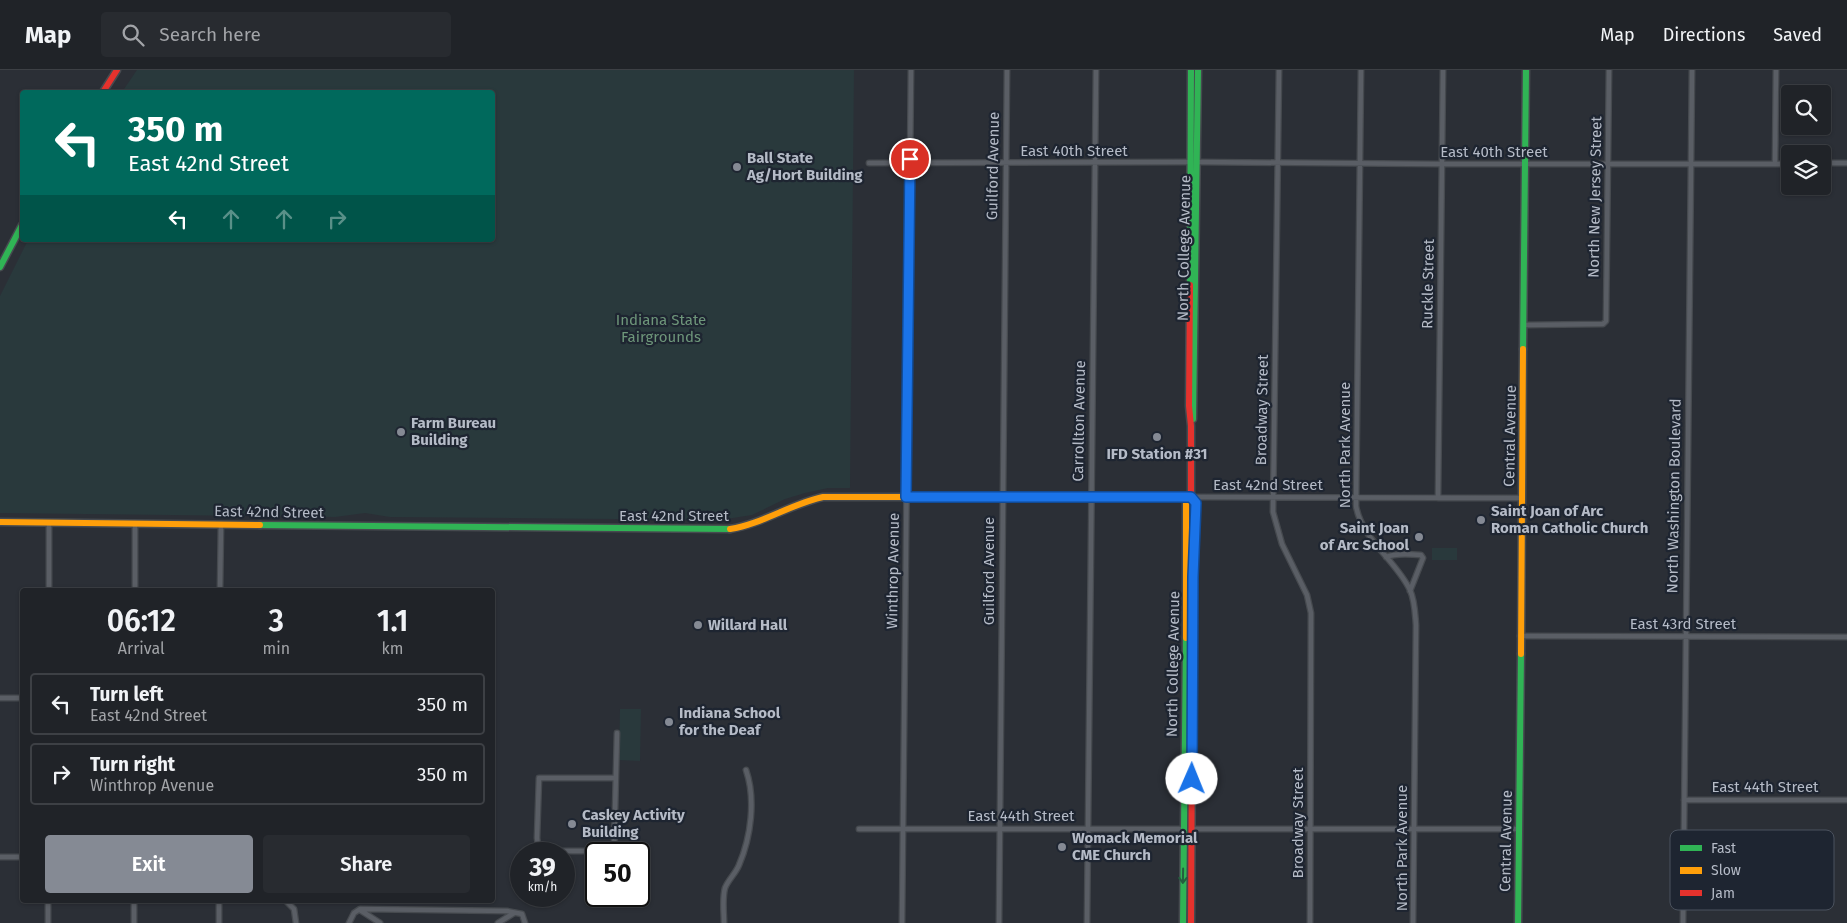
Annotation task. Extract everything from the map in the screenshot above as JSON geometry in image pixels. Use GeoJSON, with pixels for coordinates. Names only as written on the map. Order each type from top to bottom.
{"type":"FeatureCollection","features":[{"type":"Feature","properties":{"kind":"main road"},"geometry":{"type":"LineString","coordinates":[[104,90],[117,70]]}},
{"type":"Feature","properties":{"kind":"main road","name":"North College Avenue"},"geometry":{"type":"LineString","coordinates":[[1191,70],[1194,162]]}},
{"type":"Feature","properties":{"kind":"main road","name":"North College Avenue"},"geometry":{"type":"LineString","coordinates":[[1183,923],[1188,829],[1196,503],[1191,497],[1191,426],[1189,406],[1194,162],[1198,70]]}},
{"type":"Feature","properties":{"kind":"main road","name":"Central Avenue"},"geometry":{"type":"LineString","coordinates":[[1518,923],[1526,70]]}},
{"type":"Feature","properties":{"kind":"main road"},"geometry":{"type":"LineString","coordinates":[[0,267],[20,229]]}},
{"type":"Feature","properties":{"kind":"main road","name":"East 42nd Street"},"geometry":{"type":"LineString","coordinates":[[0,522],[724,530],[755,524],[793,506],[815,499],[860,496],[1191,497]]}},
{"type":"Feature","properties":{"kind":"main road","name":"North College Avenue"},"geometry":{"type":"LineString","coordinates":[[1191,497],[1186,503],[1188,829],[1191,923]]}},
{"type":"Feature","properties":{"kind":"street","name":"Winthrop Avenue"},"geometry":{"type":"LineString","coordinates":[[902,923],[911,70]]}},
{"type":"Feature","properties":{"kind":"street","name":"Guilford Avenue"},"geometry":{"type":"LineString","coordinates":[[998,923],[1007,70]]}},
{"type":"Feature","properties":{"kind":"street","name":"Carrollton Avenue"},"geometry":{"type":"LineString","coordinates":[[1087,923],[1096,70]]}},
{"type":"Feature","properties":{"kind":"street","name":"Broadway Street"},"geometry":{"type":"LineString","coordinates":[[1279,70],[1273,497],[1274,517],[1279,535],[1287,556],[1307,595],[1311,611],[1310,923]]}},
{"type":"Feature","properties":{"kind":"street","name":"North Park Avenue"},"geometry":{"type":"LineString","coordinates":[[1361,70],[1356,508],[1362,525],[1404,579],[1414,603],[1416,624],[1414,923]]}},
{"type":"Feature","properties":{"kind":"street","name":"Ruckle Street"},"geometry":{"type":"LineString","coordinates":[[1438,498],[1443,70]]}},
{"type":"Feature","properties":{"kind":"street","name":"North New Jersey Street"},"geometry":{"type":"LineString","coordinates":[[1523,324],[1605,323],[1609,70]]}},
{"type":"Feature","properties":{"kind":"street","name":"North Washington Boulevard"},"geometry":{"type":"LineString","coordinates":[[1684,830],[1692,70]]}},
{"type":"Feature","properties":{"kind":"street"},"geometry":{"type":"LineString","coordinates":[[1775,164],[1776,70]]}},
{"type":"Feature","properties":{"kind":"street","name":"East 40th Street"},"geometry":{"type":"LineString","coordinates":[[869,163],[1781,164]]}},
{"type":"Feature","properties":{"kind":"street"},"geometry":{"type":"LineString","coordinates":[[1831,164],[1847,163]]}},
{"type":"Feature","properties":{"kind":"street","name":"East 42nd Street"},"geometry":{"type":"LineString","coordinates":[[1191,497],[1522,498]]}},
{"type":"Feature","properties":{"kind":"street"},"geometry":{"type":"LineString","coordinates":[[49,523],[49,588]]}},
{"type":"Feature","properties":{"kind":"street"},"geometry":{"type":"LineString","coordinates":[[135,524],[135,588]]}},
{"type":"Feature","properties":{"kind":"street"},"geometry":{"type":"LineString","coordinates":[[220,524],[220,588]]}},
{"type":"Feature","properties":{"kind":"street"},"geometry":{"type":"LineString","coordinates":[[1386,558],[1391,555],[1421,555],[1423,558],[1410,591]]}},
{"type":"Feature","properties":{"kind":"street","name":"East 43rd Street"},"geometry":{"type":"LineString","coordinates":[[1520,636],[1847,637]]}},
{"type":"Feature","properties":{"kind":"street"},"geometry":{"type":"LineString","coordinates":[[0,698],[20,698]]}},
{"type":"Feature","properties":{"kind":"street"},"geometry":{"type":"LineString","coordinates":[[615,778],[539,778],[537,843],[542,849],[546,851],[614,851],[616,733]]}},
{"type":"Feature","properties":{"kind":"street"},"geometry":{"type":"LineString","coordinates":[[724,923],[726,888],[745,852],[750,819],[751,803],[746,770]]}},
{"type":"Feature","properties":{"kind":"street","name":"East 44th Street"},"geometry":{"type":"LineString","coordinates":[[1684,800],[1847,800]]}},
{"type":"Feature","properties":{"kind":"street","name":"East 44th Street"},"geometry":{"type":"LineString","coordinates":[[859,829],[1518,829]]}},
{"type":"Feature","properties":{"kind":"street"},"geometry":{"type":"LineString","coordinates":[[0,857],[20,858]]}},
{"type":"Feature","properties":{"kind":"street"},"geometry":{"type":"LineString","coordinates":[[48,903],[48,923]]}},
{"type":"Feature","properties":{"kind":"street"},"geometry":{"type":"LineString","coordinates":[[134,903],[134,923]]}},
{"type":"Feature","properties":{"kind":"street"},"geometry":{"type":"LineString","coordinates":[[219,903],[219,923]]}},
{"type":"Feature","properties":{"kind":"street"},"geometry":{"type":"LineString","coordinates":[[289,903],[295,913],[296,923]]}},
{"type":"Feature","properties":{"kind":"street"},"geometry":{"type":"LineString","coordinates":[[360,909],[380,923]]}},
{"type":"Feature","properties":{"kind":"street"},"geometry":{"type":"LineString","coordinates":[[349,923],[354,913],[360,909],[507,911],[522,914],[525,923]]}},
{"type":"Feature","properties":{"kind":"street","name":"North Washington Boulevard"},"geometry":{"type":"LineString","coordinates":[[1683,910],[1683,923]]}},
{"type":"Feature","properties":{"kind":"street"},"geometry":{"type":"LineString","coordinates":[[498,923],[514,913]]}},
{"type":"Feature","properties":{"kind":"green space","name":"Indiana State Fairgrounds"},"geometry":{"type":"Polygon","coordinates":[[[137,70],[854,70],[850,488],[828,488],[805,493],[785,499],[752,515],[720,520],[390,517],[365,513],[335,517],[0,513],[0,296],[27,242],[495,242],[495,90],[123,90],[137,70]]]}},
{"type":"Feature","properties":{"kind":"green space"},"geometry":{"type":"Polygon","coordinates":[[[1432,548],[1457,548],[1457,560],[1432,560],[1432,548]]]}},
{"type":"Feature","properties":{"kind":"green space"},"geometry":{"type":"Polygon","coordinates":[[[620,709],[641,709],[640,761],[619,760],[620,709]]]}},
{"type":"Feature","properties":{"kind":"traffic: fast"},"geometry":{"type":"LineString","coordinates":[[1190,285],[1191,70]]}},
{"type":"Feature","properties":{"kind":"traffic: fast"},"geometry":{"type":"LineString","coordinates":[[1193,419],[1198,70]]}},
{"type":"Feature","properties":{"kind":"traffic: fast"},"geometry":{"type":"LineString","coordinates":[[1523,349],[1526,70]]}},
{"type":"Feature","properties":{"kind":"traffic: fast"},"geometry":{"type":"LineString","coordinates":[[0,267],[20,229]]}},
{"type":"Feature","properties":{"kind":"traffic: fast"},"geometry":{"type":"LineString","coordinates":[[1031,497],[1191,497]]}},
{"type":"Feature","properties":{"kind":"traffic: fast"},"geometry":{"type":"LineString","coordinates":[[1192,735],[1195,502]]}},
{"type":"Feature","properties":{"kind":"traffic: fast"},"geometry":{"type":"LineString","coordinates":[[260,525],[730,529]]}},
{"type":"Feature","properties":{"kind":"traffic: fast"},"geometry":{"type":"LineString","coordinates":[[1183,923],[1186,638]]}},
{"type":"Feature","properties":{"kind":"traffic: fast"},"geometry":{"type":"LineString","coordinates":[[1518,923],[1521,654]]}},
{"type":"Feature","properties":{"kind":"traffic: slow"},"geometry":{"type":"LineString","coordinates":[[1521,654],[1523,349]]}},
{"type":"Feature","properties":{"kind":"traffic: slow"},"geometry":{"type":"LineString","coordinates":[[730,529],[754,523],[799,504],[823,497],[1031,497]]}},
{"type":"Feature","properties":{"kind":"traffic: slow"},"geometry":{"type":"LineString","coordinates":[[1186,638],[1186,503],[1191,497]]}},
{"type":"Feature","properties":{"kind":"traffic: slow"},"geometry":{"type":"LineString","coordinates":[[0,522],[260,525]]}},
{"type":"Feature","properties":{"kind":"traffic: jam"},"geometry":{"type":"LineString","coordinates":[[104,90],[117,70]]}},
{"type":"Feature","properties":{"kind":"traffic: jam"},"geometry":{"type":"LineString","coordinates":[[1190,285],[1189,406],[1191,426],[1191,497],[1195,502]]}},
{"type":"Feature","properties":{"kind":"traffic: jam"},"geometry":{"type":"LineString","coordinates":[[1191,923],[1192,735]]}},
{"type":"Feature","properties":{"kind":"place","name":"Ball State Ag/Hort Building"},"geometry":{"type":"Point","coordinates":[737,167]}},
{"type":"Feature","properties":{"kind":"place","name":"Farm Bureau Building"},"geometry":{"type":"Point","coordinates":[401,432]}},
{"type":"Feature","properties":{"kind":"place","name":"IFD Station #31"},"geometry":{"type":"Point","coordinates":[1157,437]}},
{"type":"Feature","properties":{"kind":"place","name":"Saint Joan of Arc Roman Catholic Church"},"geometry":{"type":"Point","coordinates":[1481,520]}},
{"type":"Feature","properties":{"kind":"place","name":"Saint Joan of Arc School"},"geometry":{"type":"Point","coordinates":[1419,537]}},
{"type":"Feature","properties":{"kind":"place","name":"Willard Hall"},"geometry":{"type":"Point","coordinates":[698,625]}},
{"type":"Feature","properties":{"kind":"place","name":"Indiana School for the Deaf"},"geometry":{"type":"Point","coordinates":[669,722]}},
{"type":"Feature","properties":{"kind":"place","name":"Caskey Activity Building"},"geometry":{"type":"Point","coordinates":[572,824]}},
{"type":"Feature","properties":{"kind":"place","name":"Womack Memorial CME Church"},"geometry":{"type":"Point","coordinates":[1062,847]}},
{"type":"Feature","properties":{"kind":"route"},"geometry":{"type":"LineString","coordinates":[[910,159],[906,497],[1191,497],[1196,503],[1193,577],[1192,779]]}}]}
